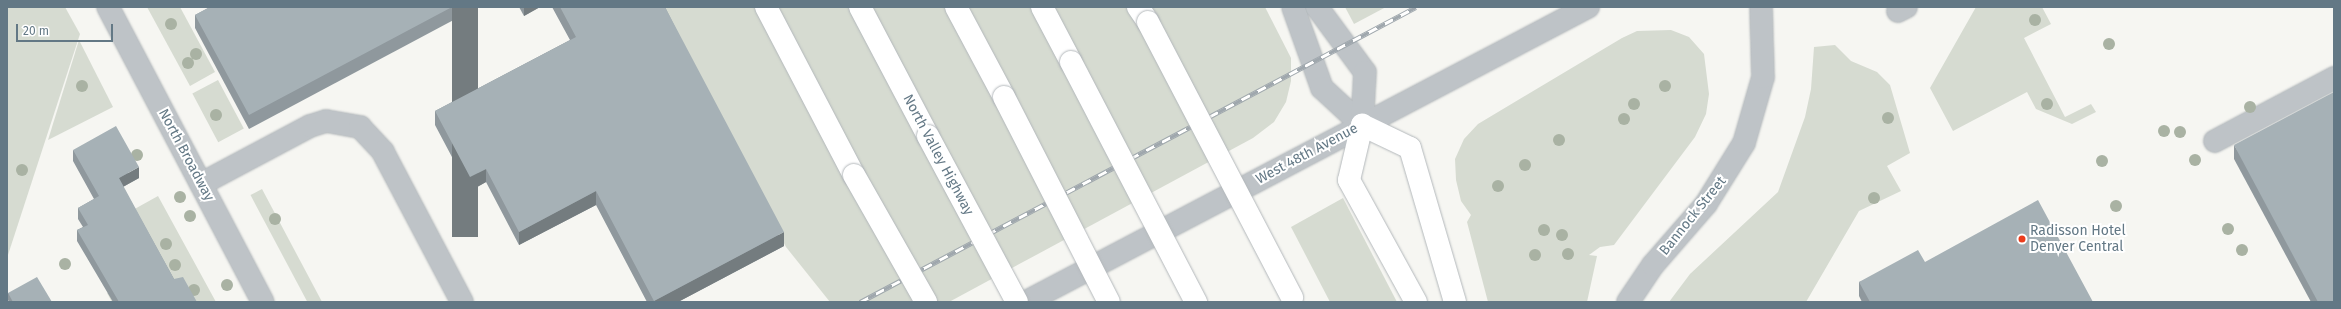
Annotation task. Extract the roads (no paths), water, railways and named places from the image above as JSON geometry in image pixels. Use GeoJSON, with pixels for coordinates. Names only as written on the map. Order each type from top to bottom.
{"type":"FeatureCollection","features":[{"type":"Feature","properties":{"kind":"highway"},"geometry":{"type":"LineString","coordinates":[[766,7],[854,175],[926,302]]}},
{"type":"Feature","properties":{"kind":"highway","name":"North Valley Highway"},"geometry":{"type":"LineString","coordinates":[[860,7],[1017,302]]}},
{"type":"Feature","properties":{"kind":"highway"},"geometry":{"type":"LineString","coordinates":[[956,7],[1109,302]]}},
{"type":"Feature","properties":{"kind":"highway"},"geometry":{"type":"LineString","coordinates":[[1042,7],[1196,302]]}},
{"type":"Feature","properties":{"kind":"highway"},"geometry":{"type":"LineString","coordinates":[[1142,12],[1293,300]]}},
{"type":"Feature","properties":{"kind":"highway"},"geometry":{"type":"LineString","coordinates":[[1416,302],[1349,180],[1362,126],[1410,148],[1454,302]]}},
{"type":"Feature","properties":{"kind":"street","name":"North Broadway"},"geometry":{"type":"LineString","coordinates":[[108,7],[263,302]]}},
{"type":"Feature","properties":{"kind":"street"},"geometry":{"type":"LineString","coordinates":[[1293,7],[1322,88],[1362,126]]}},
{"type":"Feature","properties":{"kind":"street"},"geometry":{"type":"LineString","coordinates":[[1317,7],[1365,72],[1362,126]]}},
{"type":"Feature","properties":{"kind":"street","name":"West 48th Avenue"},"geometry":{"type":"LineString","coordinates":[[1026,302],[1588,7]]}},
{"type":"Feature","properties":{"kind":"street","name":"Bannock Street"},"geometry":{"type":"LineString","coordinates":[[1628,302],[1653,265],[1706,204],[1744,143],[1763,77],[1761,7]]}},
{"type":"Feature","properties":{"kind":"street"},"geometry":{"type":"LineString","coordinates":[[2215,140],[2334,78]]}},
{"type":"Feature","properties":{"kind":"street"},"geometry":{"type":"LineString","coordinates":[[201,184],[310,126],[326,121],[360,127],[383,152],[462,302]]}},
{"type":"Feature","properties":{"kind":"railway"},"geometry":{"type":"LineString","coordinates":[[860,302],[1416,7]]}},
{"type":"Feature","properties":{"kind":"place","name":"Radisson Hotel Denver Central"},"geometry":{"type":"Point","coordinates":[2022,239]}}]}
